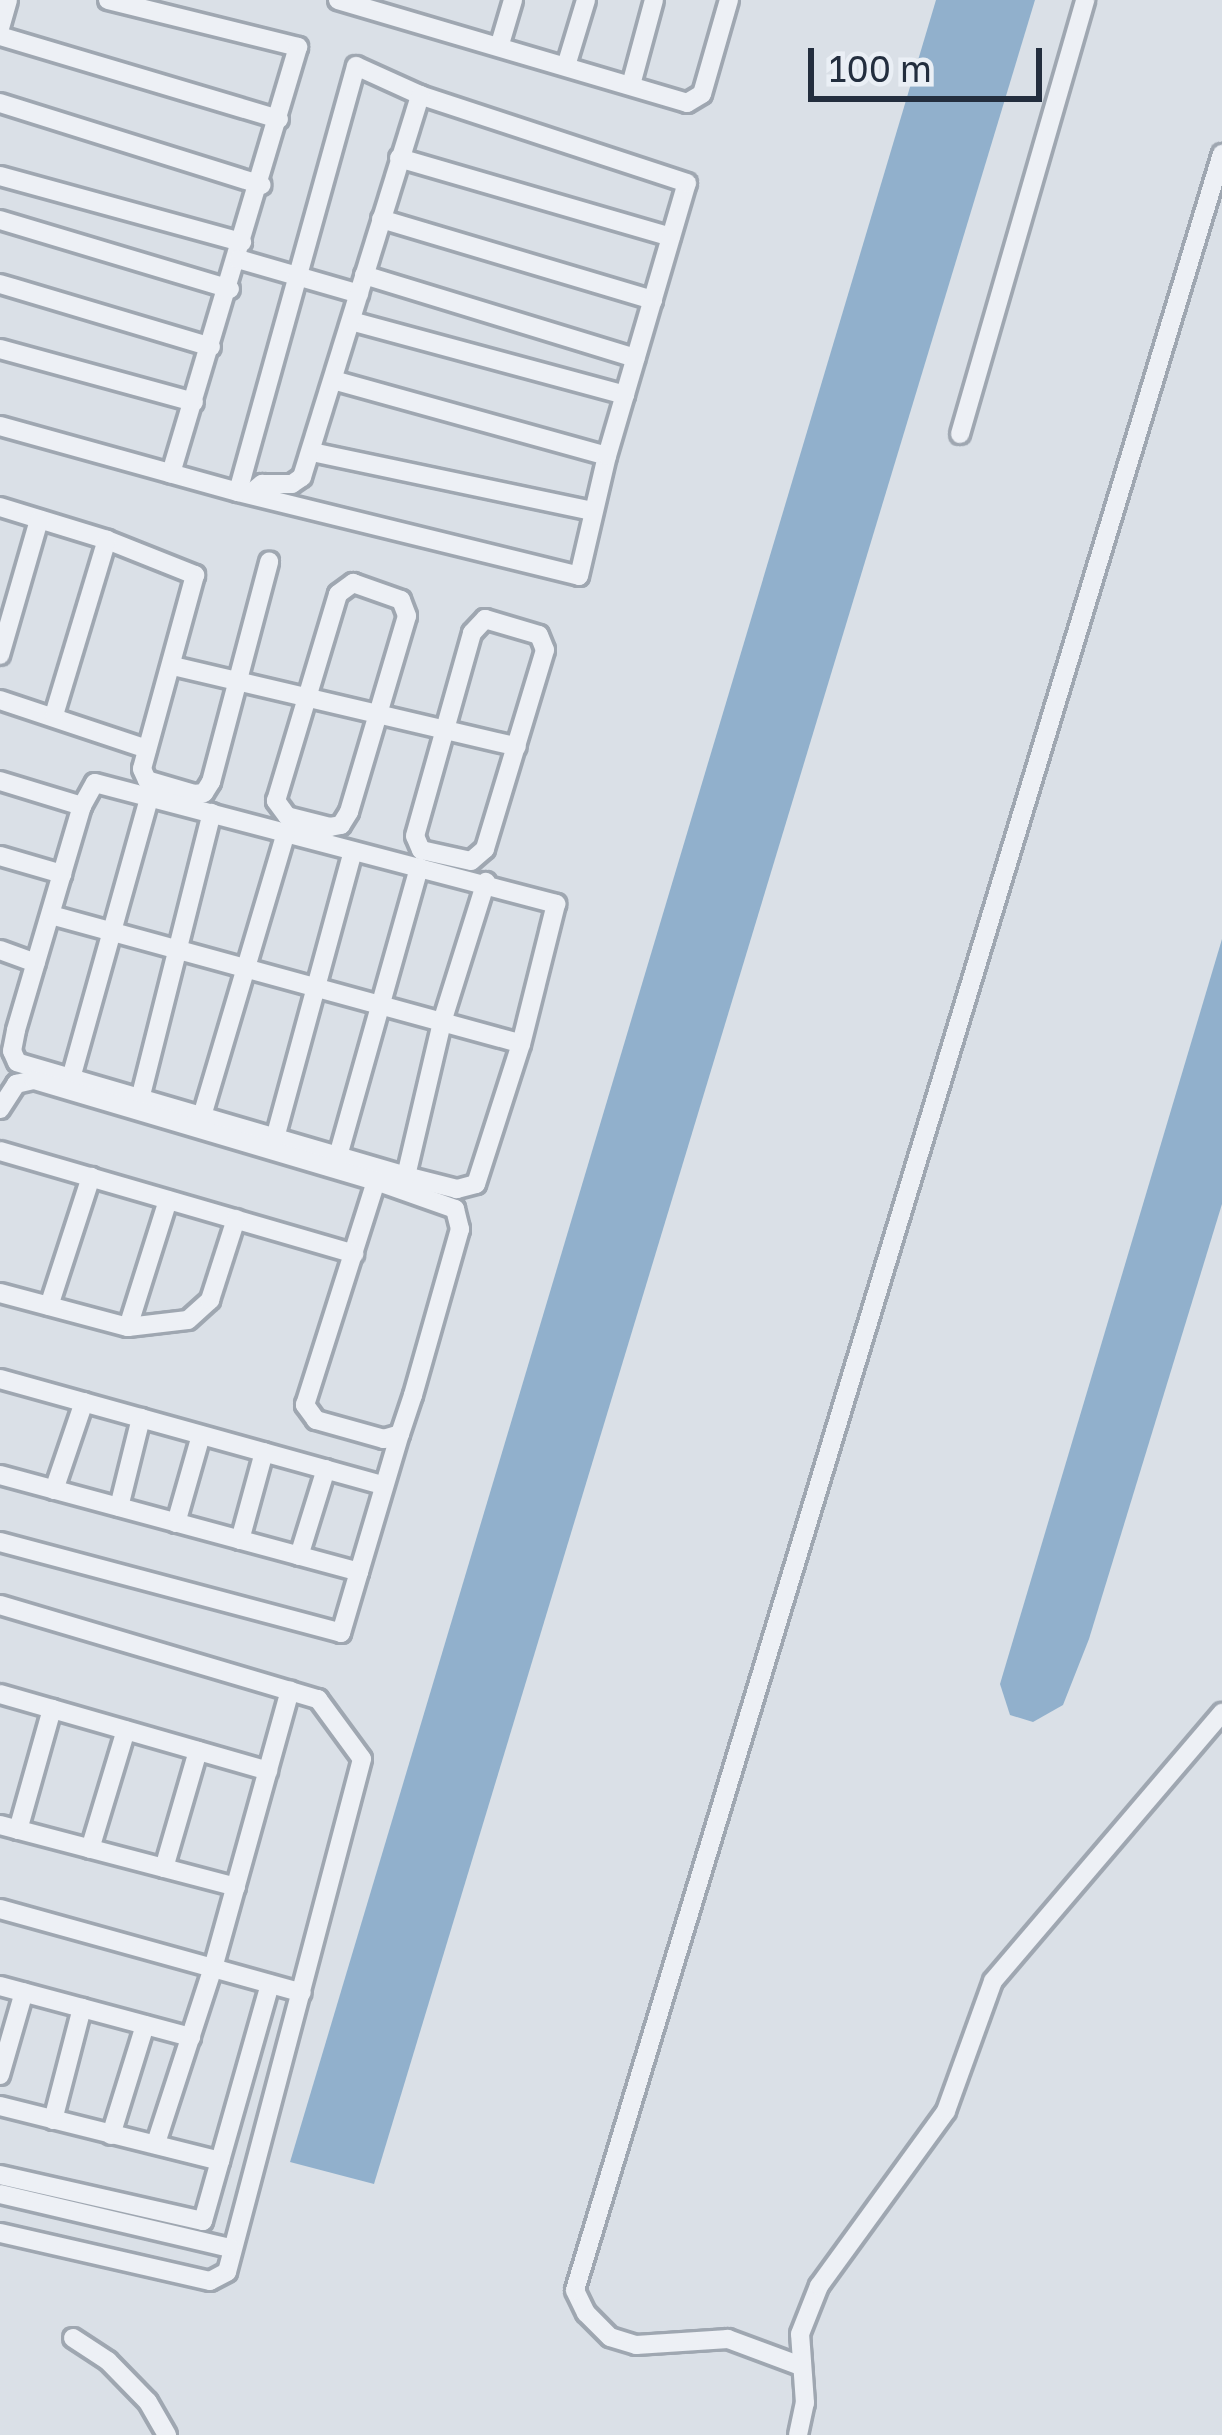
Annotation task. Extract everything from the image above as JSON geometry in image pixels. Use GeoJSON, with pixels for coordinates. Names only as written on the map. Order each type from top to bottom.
{"type":"FeatureCollection","features":[{"type":"Feature","properties":{"kind":"street"},"geometry":{"type":"LineString","coordinates":[[8,0],[0,32],[279,119]]}},
{"type":"Feature","properties":{"kind":"street"},"geometry":{"type":"LineString","coordinates":[[107,0],[298,47],[230,289],[170,473]]}},
{"type":"Feature","properties":{"kind":"street"},"geometry":{"type":"LineString","coordinates":[[338,0],[696,102],[729,0]]}},
{"type":"Feature","properties":{"kind":"street"},"geometry":{"type":"LineString","coordinates":[[500,44],[513,0]]}},
{"type":"Feature","properties":{"kind":"street"},"geometry":{"type":"LineString","coordinates":[[566,66],[586,0]]}},
{"type":"Feature","properties":{"kind":"street"},"geometry":{"type":"LineString","coordinates":[[631,85],[654,0]]}},
{"type":"Feature","properties":{"kind":"street"},"geometry":{"type":"LineString","coordinates":[[960,434],[1085,0]]}},
{"type":"Feature","properties":{"kind":"street"},"geometry":{"type":"LineString","coordinates":[[0,426],[244,493],[579,576],[607,456],[687,183],[421,94],[356,66],[244,493]]}},
{"type":"Feature","properties":{"kind":"street"},"geometry":{"type":"LineString","coordinates":[[244,493],[262,484],[292,484],[302,477],[421,94]]}},
{"type":"Feature","properties":{"kind":"street"},"geometry":{"type":"LineString","coordinates":[[0,103],[261,185]]}},
{"type":"Feature","properties":{"kind":"street"},"geometry":{"type":"LineString","coordinates":[[798,2365],[728,2339],[636,2345],[610,2337],[586,2313],[575,2290],[1222,154]]}},
{"type":"Feature","properties":{"kind":"street"},"geometry":{"type":"LineString","coordinates":[[399,158],[671,237]]}},
{"type":"Feature","properties":{"kind":"street"},"geometry":{"type":"LineString","coordinates":[[0,176],[240,250],[298,274],[361,285],[636,358]]}},
{"type":"Feature","properties":{"kind":"street"},"geometry":{"type":"LineString","coordinates":[[381,219],[653,300]]}},
{"type":"Feature","properties":{"kind":"street"},"geometry":{"type":"LineString","coordinates":[[0,220],[230,289]]}},
{"type":"Feature","properties":{"kind":"street"},"geometry":{"type":"LineString","coordinates":[[0,284],[212,347]]}},
{"type":"Feature","properties":{"kind":"street"},"geometry":{"type":"LineString","coordinates":[[350,321],[625,395]]}},
{"type":"Feature","properties":{"kind":"street"},"geometry":{"type":"LineString","coordinates":[[0,349],[194,402]]}},
{"type":"Feature","properties":{"kind":"street"},"geometry":{"type":"LineString","coordinates":[[333,380],[607,456]]}},
{"type":"Feature","properties":{"kind":"street"},"geometry":{"type":"LineString","coordinates":[[312,452],[593,511]]}},
{"type":"Feature","properties":{"kind":"street"},"geometry":{"type":"LineString","coordinates":[[0,507],[107,540],[195,575],[142,769],[147,779],[204,793],[240,682],[269,562]]}},
{"type":"Feature","properties":{"kind":"street"},"geometry":{"type":"LineString","coordinates":[[0,655],[39,520]]}},
{"type":"Feature","properties":{"kind":"street"},"geometry":{"type":"LineString","coordinates":[[54,716],[107,540]]}},
{"type":"Feature","properties":{"kind":"street"},"geometry":{"type":"LineString","coordinates":[[352,584],[401,600],[407,610],[349,812],[341,825],[330,827],[286,816],[277,807],[307,698],[338,593],[352,584]]}},
{"type":"Feature","properties":{"kind":"street"},"geometry":{"type":"LineString","coordinates":[[490,620],[533,633],[545,644],[518,747],[485,849],[476,859],[422,850],[415,840],[443,731],[475,626],[490,620]]}},
{"type":"Feature","properties":{"kind":"street"},"geometry":{"type":"LineString","coordinates":[[173,666],[518,747]]}},
{"type":"Feature","properties":{"kind":"street"},"geometry":{"type":"LineString","coordinates":[[0,700],[148,749]]}},
{"type":"Feature","properties":{"kind":"street"},"geometry":{"type":"LineString","coordinates":[[0,782],[82,806]]}},
{"type":"Feature","properties":{"kind":"street"},"geometry":{"type":"LineString","coordinates":[[92,784],[150,796],[556,904],[521,1044],[476,1184],[458,1189],[406,1176],[17,1062],[8,1027],[36,962],[92,784]]}},
{"type":"Feature","properties":{"kind":"street"},"geometry":{"type":"LineString","coordinates":[[71,1078],[150,796]]}},
{"type":"Feature","properties":{"kind":"street"},"geometry":{"type":"LineString","coordinates":[[140,1099],[212,813]]}},
{"type":"Feature","properties":{"kind":"street"},"geometry":{"type":"LineString","coordinates":[[202,1116],[286,832]]}},
{"type":"Feature","properties":{"kind":"street"},"geometry":{"type":"LineString","coordinates":[[275,1138],[353,851]]}},
{"type":"Feature","properties":{"kind":"street"},"geometry":{"type":"LineString","coordinates":[[0,856],[62,874]]}},
{"type":"Feature","properties":{"kind":"street"},"geometry":{"type":"LineString","coordinates":[[338,1156],[419,867]]}},
{"type":"Feature","properties":{"kind":"street"},"geometry":{"type":"LineString","coordinates":[[406,1176],[442,1022],[486,882]]}},
{"type":"Feature","properties":{"kind":"street"},"geometry":{"type":"LineString","coordinates":[[51,915],[521,1044]]}},
{"type":"Feature","properties":{"kind":"street"},"geometry":{"type":"LineString","coordinates":[[0,950],[36,962]]}},
{"type":"Feature","properties":{"kind":"street"},"geometry":{"type":"LineString","coordinates":[[0,1542],[341,1633],[462,1222],[449,1205],[376,1180],[34,1080],[16,1084],[1,1101]]}},
{"type":"Feature","properties":{"kind":"street"},"geometry":{"type":"LineString","coordinates":[[0,1151],[354,1254]]}},
{"type":"Feature","properties":{"kind":"street"},"geometry":{"type":"LineString","coordinates":[[49,1306],[91,1177]]}},
{"type":"Feature","properties":{"kind":"street"},"geometry":{"type":"LineString","coordinates":[[376,1180],[307,1393],[306,1412],[316,1420],[385,1439],[400,1434]]}},
{"type":"Feature","properties":{"kind":"street"},"geometry":{"type":"LineString","coordinates":[[128,1327],[168,1200]]}},
{"type":"Feature","properties":{"kind":"street"},"geometry":{"type":"LineString","coordinates":[[0,1293],[128,1327],[178,1323],[203,1310],[236,1220]]}},
{"type":"Feature","properties":{"kind":"street"},"geometry":{"type":"LineString","coordinates":[[0,1379],[383,1485]]}},
{"type":"Feature","properties":{"kind":"street"},"geometry":{"type":"LineString","coordinates":[[54,1490],[83,1402]]}},
{"type":"Feature","properties":{"kind":"street"},"geometry":{"type":"LineString","coordinates":[[119,1507],[141,1418]]}},
{"type":"Feature","properties":{"kind":"street"},"geometry":{"type":"LineString","coordinates":[[176,1523],[201,1435]]}},
{"type":"Feature","properties":{"kind":"street"},"geometry":{"type":"LineString","coordinates":[[240,1540],[264,1452]]}},
{"type":"Feature","properties":{"kind":"street"},"geometry":{"type":"LineString","coordinates":[[298,1556],[326,1469]]}},
{"type":"Feature","properties":{"kind":"street"},"geometry":{"type":"LineString","coordinates":[[0,1475],[359,1573]]}},
{"type":"Feature","properties":{"kind":"street"},"geometry":{"type":"LineString","coordinates":[[0,1605],[318,1699],[362,1759],[226,2272],[210,2281],[0,2233]]}},
{"type":"Feature","properties":{"kind":"street"},"geometry":{"type":"LineString","coordinates":[[156,2143],[213,1968],[290,1691]]}},
{"type":"Feature","properties":{"kind":"street"},"geometry":{"type":"LineString","coordinates":[[0,1694],[268,1771]]}},
{"type":"Feature","properties":{"kind":"street"},"geometry":{"type":"LineString","coordinates":[[52,1709],[9,1827],[236,1887]]}},
{"type":"Feature","properties":{"kind":"street"},"geometry":{"type":"LineString","coordinates":[[798,2435],[805,2403],[798,2365],[800,2334],[819,2286],[958,2089],[978,2013],[993,1981],[1222,1713]]}},
{"type":"Feature","properties":{"kind":"street"},"geometry":{"type":"LineString","coordinates":[[90,1849],[126,1730]]}},
{"type":"Feature","properties":{"kind":"street"},"geometry":{"type":"LineString","coordinates":[[164,1868],[198,1750]]}},
{"type":"Feature","properties":{"kind":"street"},"geometry":{"type":"LineString","coordinates":[[0,1910],[302,1993]]}},
{"type":"Feature","properties":{"kind":"street"},"geometry":{"type":"LineString","coordinates":[[0,2175],[203,2222],[270,1984]]}},
{"type":"Feature","properties":{"kind":"street"},"geometry":{"type":"LineString","coordinates":[[0,1986],[191,2037]]}},
{"type":"Feature","properties":{"kind":"street"},"geometry":{"type":"LineString","coordinates":[[0,2075],[24,1992]]}},
{"type":"Feature","properties":{"kind":"street"},"geometry":{"type":"LineString","coordinates":[[52,2120],[82,2008]]}},
{"type":"Feature","properties":{"kind":"street"},"geometry":{"type":"LineString","coordinates":[[111,2135],[145,2025]]}},
{"type":"Feature","properties":{"kind":"street"},"geometry":{"type":"LineString","coordinates":[[0,2106],[220,2161]]}},
{"type":"Feature","properties":{"kind":"street"},"geometry":{"type":"LineString","coordinates":[[0,2194],[231,2248]]}},
{"type":"Feature","properties":{"kind":"street"},"geometry":{"type":"LineString","coordinates":[[73,2338],[122,2374],[148,2402],[167,2435]]}},
{"type":"Feature","properties":{"kind":"water"},"geometry":{"type":"Polygon","coordinates":[[[936,0],[1035,0],[374,2184],[290,2162],[936,0]]]}},
{"type":"Feature","properties":{"kind":"water"},"geometry":{"type":"Polygon","coordinates":[[[1222,939],[1222,1204],[1089,1639],[1063,1705],[1033,1722],[1010,1715],[1000,1684],[1222,939]]]}}]}
